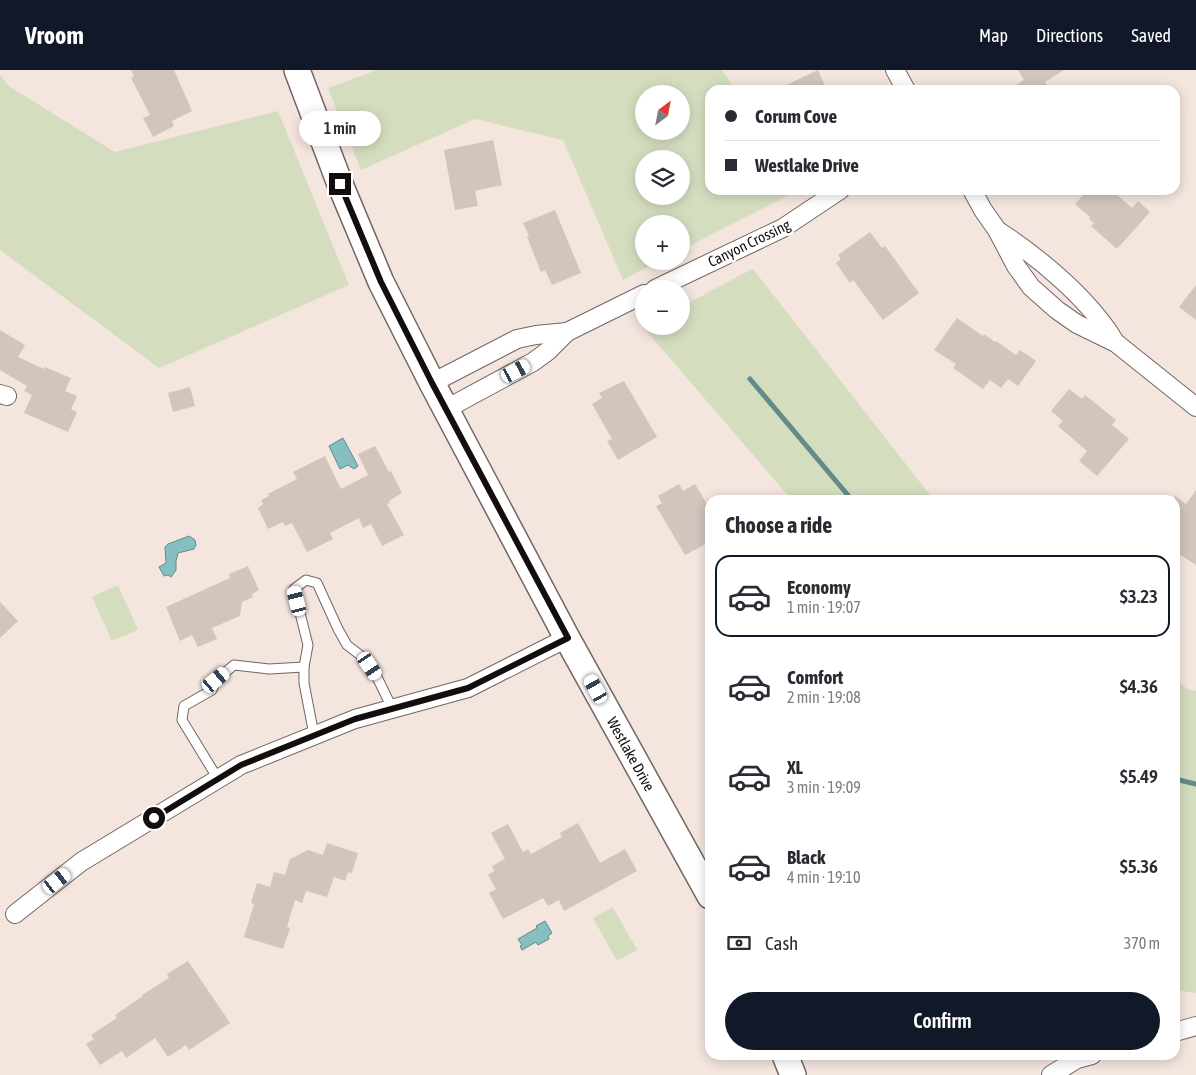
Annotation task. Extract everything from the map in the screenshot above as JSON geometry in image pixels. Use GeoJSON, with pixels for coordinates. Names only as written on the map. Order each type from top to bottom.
{"type":"FeatureCollection","features":[{"type":"Feature","properties":{"kind":"street","name":"Westlake Drive"},"geometry":{"type":"LineString","coordinates":[[296,70],[340,184],[378,273],[432,383],[568,638],[705,887]]}},
{"type":"Feature","properties":{"kind":"street"},"geometry":{"type":"LineString","coordinates":[[895,70],[903,85]]}},
{"type":"Feature","properties":{"kind":"street","name":"Canyon Crossing"},"geometry":{"type":"LineString","coordinates":[[674,280],[784,228],[833,195]]}},
{"type":"Feature","properties":{"kind":"street"},"geometry":{"type":"LineString","coordinates":[[974,195],[982,210],[997,230],[1016,266],[1031,287],[1057,310],[1077,324],[1116,343],[1196,407]]}},
{"type":"Feature","properties":{"kind":"street"},"geometry":{"type":"LineString","coordinates":[[997,230],[1016,243],[1084,301],[1106,326],[1116,343]]}},
{"type":"Feature","properties":{"kind":"street"},"geometry":{"type":"LineString","coordinates":[[446,409],[533,362],[548,351],[567,332],[635,298]]}},
{"type":"Feature","properties":{"kind":"street"},"geometry":{"type":"LineString","coordinates":[[432,383],[517,339],[536,334],[567,332]]}},
{"type":"Feature","properties":{"kind":"street"},"geometry":{"type":"LineString","coordinates":[[16,914],[82,862],[241,765],[355,719],[468,688],[568,638]]}},
{"type":"Feature","properties":{"kind":"street"},"geometry":{"type":"LineString","coordinates":[[1180,1031],[1196,1026]]}},
{"type":"Feature","properties":{"kind":"street"},"geometry":{"type":"LineString","coordinates":[[787,1060],[793,1075]]}},
{"type":"Feature","properties":{"kind":"street"},"geometry":{"type":"LineString","coordinates":[[1051,1075],[1075,1060]]}},
{"type":"Feature","properties":{"kind":"lane"},"geometry":{"type":"LineString","coordinates":[[314,735],[304,683],[304,667],[308,645],[294,589],[306,580],[317,583],[347,645],[364,658],[376,675],[392,708]]}},
{"type":"Feature","properties":{"kind":"lane"},"geometry":{"type":"LineString","coordinates":[[218,779],[182,720],[184,706],[212,690],[216,680],[234,665],[269,669],[304,667]]}},
{"type":"Feature","properties":{"kind":"green space"},"geometry":{"type":"Polygon","coordinates":[[[377,70],[722,70],[732,85],[705,85],[705,195],[789,195],[690,245],[690,215],[635,215],[635,270],[642,270],[623,280],[563,140],[475,119],[361,170],[328,88],[377,70]]]}},
{"type":"Feature","properties":{"kind":"green space"},"geometry":{"type":"Polygon","coordinates":[[[0,75],[9,86],[115,152],[278,111],[349,285],[159,368],[0,250],[0,75]]]}},
{"type":"Feature","properties":{"kind":"green space"},"geometry":{"type":"Polygon","coordinates":[[[752,269],[930,495],[788,495],[650,335],[690,335],[690,302],[752,269]]]}},
{"type":"Feature","properties":{"kind":"green space"},"geometry":{"type":"Polygon","coordinates":[[[118,585],[138,630],[112,641],[92,597],[118,585]]]}},
{"type":"Feature","properties":{"kind":"green space"},"geometry":{"type":"Polygon","coordinates":[[[1180,683],[1188,689],[1196,691],[1196,993],[1180,991],[1180,683]]]}},
{"type":"Feature","properties":{"kind":"green space"},"geometry":{"type":"Polygon","coordinates":[[[613,907],[637,950],[617,961],[593,918],[613,907]]]}},
{"type":"Feature","properties":{"kind":"water"},"geometry":{"type":"Polygon","coordinates":[[[343,438],[358,466],[354,469],[348,465],[340,469],[329,446],[343,438]]]}},
{"type":"Feature","properties":{"kind":"water"},"geometry":{"type":"Polygon","coordinates":[[[189,536],[195,540],[196,545],[194,549],[178,553],[176,570],[171,577],[168,575],[164,576],[159,567],[166,563],[165,547],[189,536]]]}},
{"type":"Feature","properties":{"kind":"water"},"geometry":{"type":"Polygon","coordinates":[[[545,921],[552,933],[548,936],[549,939],[538,945],[536,942],[522,950],[520,946],[522,945],[518,939],[545,921]]]}},
{"type":"Feature","properties":{"kind":"building"},"geometry":{"type":"Polygon","coordinates":[[[131,70],[174,70],[192,111],[172,121],[174,126],[153,137],[143,118],[150,115],[131,78],[134,76],[131,70]]]}},
{"type":"Feature","properties":{"kind":"building"},"geometry":{"type":"Polygon","coordinates":[[[818,70],[825,85],[786,85],[818,70]]]}},
{"type":"Feature","properties":{"kind":"building"},"geometry":{"type":"Polygon","coordinates":[[[1018,70],[1064,70],[1045,82],[1047,85],[1016,85],[1024,80],[1018,70]]]}},
{"type":"Feature","properties":{"kind":"building"},"geometry":{"type":"Polygon","coordinates":[[[493,140],[502,185],[475,191],[478,206],[455,210],[444,150],[493,140]]]}},
{"type":"Feature","properties":{"kind":"building"},"geometry":{"type":"Polygon","coordinates":[[[1083,195],[1117,195],[1132,208],[1138,201],[1150,212],[1117,249],[1091,226],[1094,223],[1089,219],[1090,217],[1075,204],[1083,195]]]}},
{"type":"Feature","properties":{"kind":"building"},"geometry":{"type":"Polygon","coordinates":[[[555,210],[581,273],[552,285],[545,270],[541,272],[523,223],[555,210]]]}},
{"type":"Feature","properties":{"kind":"building"},"geometry":{"type":"Polygon","coordinates":[[[870,232],[882,248],[885,246],[919,293],[883,320],[853,280],[850,283],[836,263],[841,259],[838,255],[870,232]]]}},
{"type":"Feature","properties":{"kind":"building"},"geometry":{"type":"Polygon","coordinates":[[[1196,285],[1196,320],[1179,307],[1196,285]]]}},
{"type":"Feature","properties":{"kind":"building"},"geometry":{"type":"Polygon","coordinates":[[[957,318],[1016,355],[1020,350],[1036,361],[1018,386],[1008,379],[1001,388],[990,380],[983,389],[953,368],[956,364],[934,350],[957,318]]]}},
{"type":"Feature","properties":{"kind":"building"},"geometry":{"type":"Polygon","coordinates":[[[0,330],[25,345],[18,357],[44,369],[45,367],[71,378],[65,391],[77,396],[71,409],[77,412],[68,432],[24,413],[32,395],[24,391],[27,386],[0,370],[0,330]]]}},
{"type":"Feature","properties":{"kind":"building"},"geometry":{"type":"Polygon","coordinates":[[[624,381],[657,437],[618,460],[607,441],[612,439],[592,404],[602,398],[599,393],[624,381]]]}},
{"type":"Feature","properties":{"kind":"building"},"geometry":{"type":"Polygon","coordinates":[[[190,387],[195,406],[173,412],[168,393],[190,387]]]}},
{"type":"Feature","properties":{"kind":"building"},"geometry":{"type":"Polygon","coordinates":[[[1069,389],[1082,399],[1085,395],[1116,420],[1112,425],[1129,439],[1097,476],[1079,461],[1087,451],[1058,426],[1063,421],[1051,411],[1069,389]]]}},
{"type":"Feature","properties":{"kind":"building"},"geometry":{"type":"Polygon","coordinates":[[[375,446],[402,493],[387,504],[404,535],[382,546],[371,524],[363,528],[359,518],[330,533],[333,539],[307,552],[292,523],[285,526],[283,522],[268,529],[258,508],[263,504],[261,500],[269,496],[268,494],[297,479],[293,472],[325,456],[341,489],[368,475],[358,454],[375,446]]]}},
{"type":"Feature","properties":{"kind":"building"},"geometry":{"type":"Polygon","coordinates":[[[679,484],[683,491],[695,484],[705,501],[705,545],[685,555],[656,506],[662,503],[658,496],[679,484]]]}},
{"type":"Feature","properties":{"kind":"building"},"geometry":{"type":"Polygon","coordinates":[[[1196,490],[1196,565],[1180,555],[1180,500],[1186,504],[1196,490]]]}},
{"type":"Feature","properties":{"kind":"building"},"geometry":{"type":"Polygon","coordinates":[[[248,566],[259,590],[252,594],[253,597],[242,602],[240,616],[212,628],[217,639],[198,647],[192,635],[180,641],[166,607],[230,578],[229,574],[248,566]]]}},
{"type":"Feature","properties":{"kind":"building"},"geometry":{"type":"Polygon","coordinates":[[[0,602],[18,621],[0,638],[0,602]]]}},
{"type":"Feature","properties":{"kind":"building"},"geometry":{"type":"Polygon","coordinates":[[[578,823],[600,863],[625,849],[637,871],[564,911],[559,900],[548,906],[543,898],[503,919],[489,893],[496,889],[488,875],[494,871],[492,866],[505,859],[491,833],[508,824],[523,852],[528,849],[531,854],[562,837],[560,833],[578,823]]]}},
{"type":"Feature","properties":{"kind":"building"},"geometry":{"type":"Polygon","coordinates":[[[327,843],[358,853],[352,873],[348,872],[345,881],[334,877],[327,897],[306,891],[302,903],[295,900],[287,927],[290,928],[283,949],[244,937],[254,904],[251,903],[257,883],[270,887],[274,872],[285,875],[290,859],[308,850],[323,855],[327,843]]]}},
{"type":"Feature","properties":{"kind":"building"},"geometry":{"type":"Polygon","coordinates":[[[188,961],[230,1023],[189,1050],[186,1045],[168,1057],[155,1038],[126,1058],[122,1051],[100,1065],[86,1044],[94,1039],[91,1035],[117,1018],[115,1015],[142,995],[169,978],[167,974],[188,961]]]}},
{"type":"Feature","properties":{"kind":"waterway"},"geometry":{"type":"LineString","coordinates":[[750,379],[848,495]]}},
{"type":"Feature","properties":{"kind":"waterway"},"geometry":{"type":"LineString","coordinates":[[1180,780],[1196,784]]}},
{"type":"Feature","properties":{"kind":"route"},"geometry":{"type":"LineString","coordinates":[[154,818],[241,765],[355,719],[468,688],[568,638],[432,383],[381,282],[340,184]]}}]}
